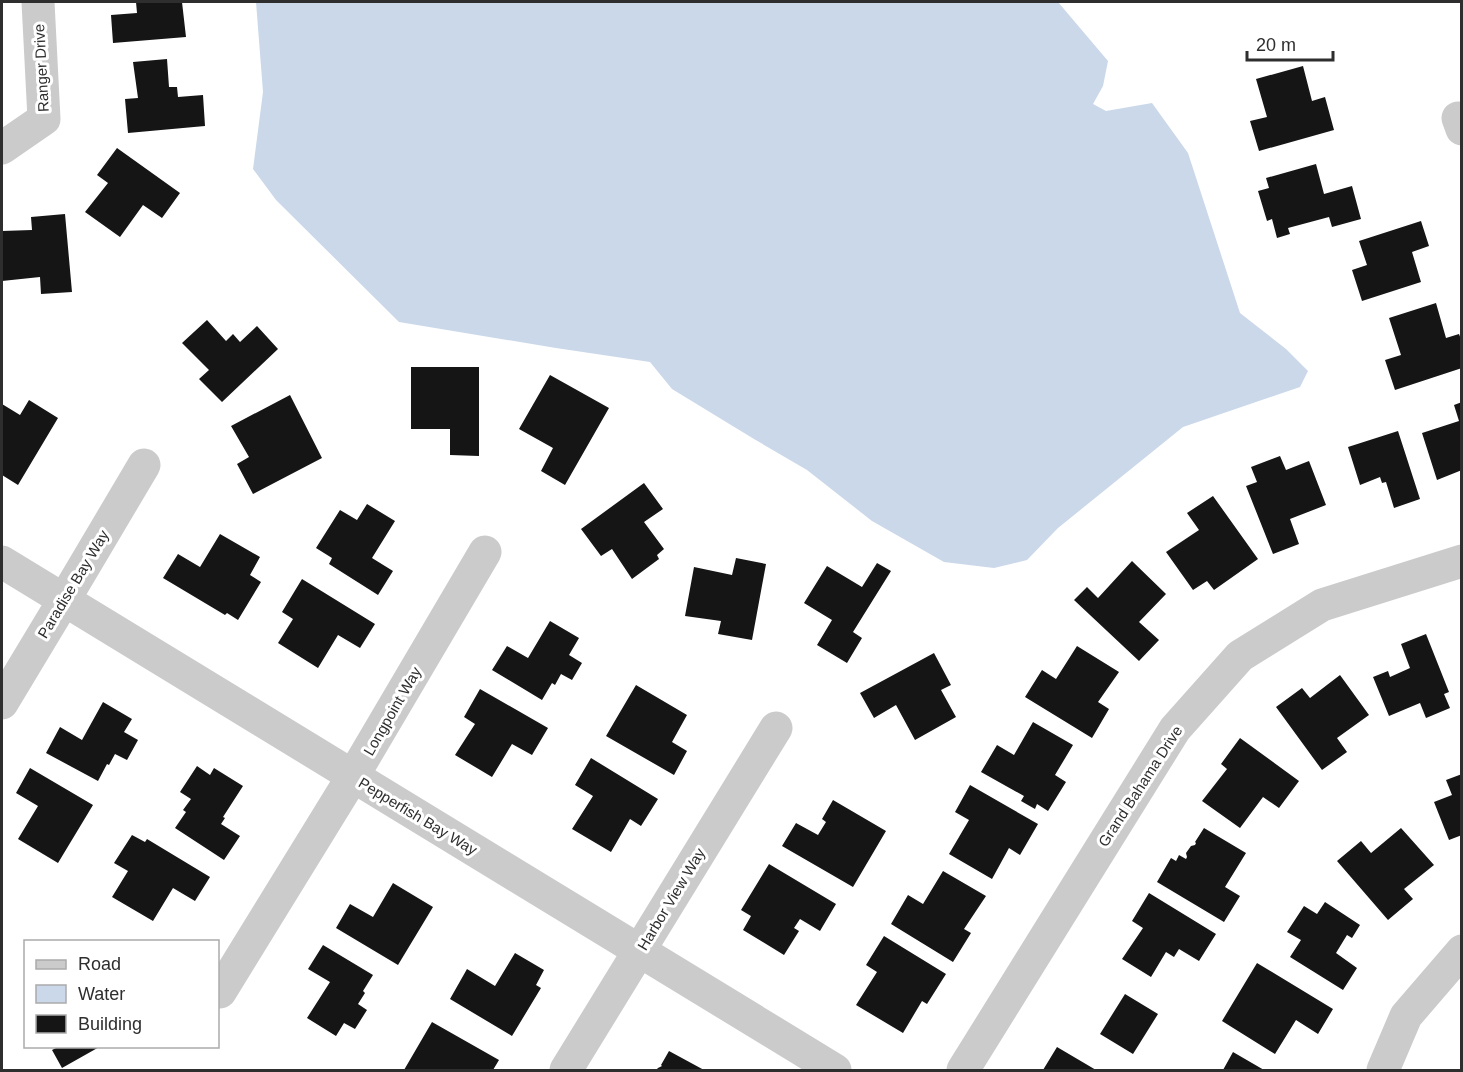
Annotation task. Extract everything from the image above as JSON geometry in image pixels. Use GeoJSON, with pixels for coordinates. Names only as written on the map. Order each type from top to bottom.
{"type":"FeatureCollection","features":[{"type":"Feature","properties":{"kind":"street","name":"Ranger Drive"},"geometry":{"type":"LineString","coordinates":[[2,148],[44,119],[38,2]]}},
{"type":"Feature","properties":{"kind":"street","name":"Paradise Bay Way"},"geometry":{"type":"LineString","coordinates":[[2,703],[144,465]]}},
{"type":"Feature","properties":{"kind":"street","name":"Longpoint Way"},"geometry":{"type":"LineString","coordinates":[[220,992],[353,776],[485,552]]}},
{"type":"Feature","properties":{"kind":"street","name":"Grand Bahama Drive"},"geometry":{"type":"LineString","coordinates":[[963,1071],[1175,729],[1240,656],[1322,605],[1461,561]]}},
{"type":"Feature","properties":{"kind":"street","name":"Pepperfish Bay Way"},"geometry":{"type":"LineString","coordinates":[[2,562],[835,1071]]}},
{"type":"Feature","properties":{"kind":"street","name":"Harbor View Way"},"geometry":{"type":"LineString","coordinates":[[566,1071],[776,728]]}},
{"type":"Feature","properties":{"kind":"street"},"geometry":{"type":"LineString","coordinates":[[1383,1071],[1406,1017],[1461,951]]}},
{"type":"Feature","properties":{"kind":"water"},"geometry":{"type":"Polygon","coordinates":[[[256,2],[1058,2],[1108,61],[1103,86],[1093,104],[1106,111],[1152,103],[1188,153],[1240,313],[1286,349],[1308,371],[1300,387],[1183,427],[1058,528],[1027,560],[994,568],[944,562],[872,521],[807,470],[672,389],[650,362],[399,322],[276,200],[253,169],[263,92],[256,2]]]}},
{"type":"Feature","properties":{"kind":"building"},"geometry":{"type":"Polygon","coordinates":[[[136,2],[182,2],[186,37],[113,43],[111,15],[137,13],[136,2]]]}},
{"type":"Feature","properties":{"kind":"building"},"geometry":{"type":"Polygon","coordinates":[[[167,59],[169,87],[177,87],[178,97],[203,95],[205,126],[128,133],[125,99],[138,98],[133,62],[167,59]]]}},
{"type":"Feature","properties":{"kind":"building"},"geometry":{"type":"Polygon","coordinates":[[[1303,66],[1312,101],[1325,97],[1334,130],[1259,151],[1250,121],[1267,117],[1256,79],[1303,66]]]}},
{"type":"Feature","properties":{"kind":"building"},"geometry":{"type":"Polygon","coordinates":[[[117,148],[180,193],[162,218],[143,205],[120,237],[85,212],[108,183],[97,175],[117,148]]]}},
{"type":"Feature","properties":{"kind":"building"},"geometry":{"type":"Polygon","coordinates":[[[1316,164],[1324,194],[1352,186],[1361,219],[1332,227],[1329,217],[1288,228],[1290,234],[1277,238],[1272,219],[1267,221],[1258,191],[1269,188],[1266,178],[1316,164]]]}},
{"type":"Feature","properties":{"kind":"building"},"geometry":{"type":"Polygon","coordinates":[[[65,214],[72,292],[41,294],[40,277],[2,281],[2,231],[32,230],[31,217],[65,214]]]}},
{"type":"Feature","properties":{"kind":"building"},"geometry":{"type":"Polygon","coordinates":[[[1421,221],[1429,246],[1412,252],[1421,282],[1362,301],[1352,270],[1367,265],[1359,241],[1421,221]]]}},
{"type":"Feature","properties":{"kind":"building"},"geometry":{"type":"Polygon","coordinates":[[[1436,303],[1446,338],[1459,334],[1462,342],[1462,368],[1395,390],[1385,360],[1401,355],[1389,318],[1436,303]]]}},
{"type":"Feature","properties":{"kind":"building"},"geometry":{"type":"Polygon","coordinates":[[[207,320],[226,341],[233,334],[240,342],[257,326],[278,349],[222,402],[199,379],[209,370],[182,343],[207,320]]]}},
{"type":"Feature","properties":{"kind":"building"},"geometry":{"type":"Polygon","coordinates":[[[411,367],[479,367],[479,456],[450,455],[450,429],[411,429],[411,367]]]}},
{"type":"Feature","properties":{"kind":"building"},"geometry":{"type":"Polygon","coordinates":[[[550,375],[609,408],[565,485],[541,471],[553,448],[519,429],[550,375]]]}},
{"type":"Feature","properties":{"kind":"building"},"geometry":{"type":"Polygon","coordinates":[[[290,395],[322,458],[253,494],[237,464],[249,457],[231,426],[290,395]]]}},
{"type":"Feature","properties":{"kind":"building"},"geometry":{"type":"Polygon","coordinates":[[[29,400],[58,418],[18,485],[2,475],[2,404],[20,415],[29,400]]]}},
{"type":"Feature","properties":{"kind":"building"},"geometry":{"type":"Polygon","coordinates":[[[1462,402],[1462,470],[1437,480],[1422,433],[1459,421],[1454,405],[1462,402]]]}},
{"type":"Feature","properties":{"kind":"building"},"geometry":{"type":"Polygon","coordinates":[[[1398,431],[1420,499],[1394,508],[1386,482],[1382,483],[1380,477],[1360,485],[1348,447],[1398,431]]]}},
{"type":"Feature","properties":{"kind":"building"},"geometry":{"type":"Polygon","coordinates":[[[1280,456],[1286,470],[1309,461],[1326,505],[1290,519],[1299,544],[1273,554],[1246,486],[1257,482],[1251,467],[1280,456]]]}},
{"type":"Feature","properties":{"kind":"building"},"geometry":{"type":"Polygon","coordinates":[[[644,483],[663,509],[644,522],[664,549],[657,555],[659,559],[632,579],[612,549],[601,556],[581,529],[644,483]]]}},
{"type":"Feature","properties":{"kind":"building"},"geometry":{"type":"Polygon","coordinates":[[[1213,496],[1258,559],[1214,590],[1207,581],[1193,590],[1166,552],[1199,530],[1187,513],[1213,496]]]}},
{"type":"Feature","properties":{"kind":"building"},"geometry":{"type":"Polygon","coordinates":[[[367,504],[395,521],[372,558],[393,571],[378,595],[329,564],[332,558],[316,548],[340,510],[357,520],[367,504]]]}},
{"type":"Feature","properties":{"kind":"building"},"geometry":{"type":"Polygon","coordinates":[[[220,534],[260,557],[250,575],[261,582],[238,620],[227,613],[225,615],[163,578],[178,554],[200,567],[220,534]]]}},
{"type":"Feature","properties":{"kind":"building"},"geometry":{"type":"Polygon","coordinates":[[[736,558],[766,564],[752,640],[718,634],[721,621],[685,616],[694,567],[732,575],[736,558]]]}},
{"type":"Feature","properties":{"kind":"building"},"geometry":{"type":"Polygon","coordinates":[[[1132,561],[1166,594],[1139,622],[1159,640],[1139,661],[1074,600],[1087,587],[1098,598],[1132,561]]]}},
{"type":"Feature","properties":{"kind":"building"},"geometry":{"type":"Polygon","coordinates":[[[877,563],[891,571],[853,632],[862,638],[847,663],[817,645],[832,620],[804,603],[827,566],[862,587],[877,563]]]}},
{"type":"Feature","properties":{"kind":"building"},"geometry":{"type":"Polygon","coordinates":[[[302,579],[375,624],[360,648],[338,635],[318,668],[278,643],[293,619],[282,612],[302,579]]]}},
{"type":"Feature","properties":{"kind":"building"},"geometry":{"type":"Polygon","coordinates":[[[550,621],[579,638],[569,655],[582,663],[572,680],[561,674],[555,685],[552,683],[542,700],[492,670],[507,646],[528,658],[550,621]]]}},
{"type":"Feature","properties":{"kind":"building"},"geometry":{"type":"Polygon","coordinates":[[[1426,634],[1449,692],[1444,694],[1450,708],[1426,718],[1420,703],[1389,716],[1373,677],[1388,671],[1390,677],[1410,668],[1401,644],[1426,634]]]}},
{"type":"Feature","properties":{"kind":"building"},"geometry":{"type":"Polygon","coordinates":[[[1077,646],[1119,672],[1098,702],[1109,709],[1092,738],[1025,697],[1042,670],[1056,679],[1077,646]]]}},
{"type":"Feature","properties":{"kind":"building"},"geometry":{"type":"Polygon","coordinates":[[[934,653],[951,685],[941,690],[956,717],[915,740],[896,705],[874,718],[860,693],[934,653]]]}},
{"type":"Feature","properties":{"kind":"building"},"geometry":{"type":"Polygon","coordinates":[[[1340,675],[1369,715],[1337,738],[1347,752],[1322,770],[1276,707],[1302,688],[1310,698],[1340,675]]]}},
{"type":"Feature","properties":{"kind":"building"},"geometry":{"type":"Polygon","coordinates":[[[636,685],[687,715],[672,742],[687,751],[674,775],[606,736],[636,685]]]}},
{"type":"Feature","properties":{"kind":"building"},"geometry":{"type":"Polygon","coordinates":[[[480,689],[548,728],[532,755],[512,744],[492,777],[455,755],[475,724],[464,717],[480,689]]]}},
{"type":"Feature","properties":{"kind":"building"},"geometry":{"type":"Polygon","coordinates":[[[103,702],[132,719],[124,732],[138,740],[127,760],[115,754],[98,781],[46,753],[60,727],[82,740],[103,702]]]}},
{"type":"Feature","properties":{"kind":"building"},"geometry":{"type":"Polygon","coordinates":[[[1033,722],[1073,745],[1055,775],[1066,782],[1048,811],[1037,804],[1035,809],[1021,801],[1024,796],[981,772],[997,745],[1014,755],[1033,722]]]}},
{"type":"Feature","properties":{"kind":"building"},"geometry":{"type":"Polygon","coordinates":[[[1240,738],[1299,781],[1279,808],[1263,797],[1240,828],[1202,801],[1227,769],[1221,764],[1240,738]]]}},
{"type":"Feature","properties":{"kind":"building"},"geometry":{"type":"Polygon","coordinates":[[[591,758],[658,799],[641,826],[630,819],[611,852],[572,829],[593,796],[575,785],[591,758]]]}},
{"type":"Feature","properties":{"kind":"building"},"geometry":{"type":"Polygon","coordinates":[[[197,766],[210,775],[214,768],[243,786],[221,824],[240,836],[224,860],[175,828],[186,812],[183,810],[191,799],[180,792],[197,766]]]}},
{"type":"Feature","properties":{"kind":"building"},"geometry":{"type":"Polygon","coordinates":[[[30,768],[93,805],[58,863],[18,839],[38,806],[16,793],[30,768]]]}},
{"type":"Feature","properties":{"kind":"building"},"geometry":{"type":"Polygon","coordinates":[[[1462,774],[1462,835],[1449,840],[1434,802],[1452,795],[1446,780],[1462,774]]]}},
{"type":"Feature","properties":{"kind":"building"},"geometry":{"type":"Polygon","coordinates":[[[970,785],[1038,824],[1020,855],[1009,848],[992,879],[949,854],[969,820],[955,812],[970,785]]]}},
{"type":"Feature","properties":{"kind":"building"},"geometry":{"type":"Polygon","coordinates":[[[833,800],[886,831],[853,887],[782,846],[796,823],[818,835],[826,822],[822,819],[833,800]]]}},
{"type":"Feature","properties":{"kind":"building"},"geometry":{"type":"Polygon","coordinates":[[[1204,828],[1246,853],[1225,887],[1240,896],[1224,922],[1157,882],[1171,858],[1176,861],[1179,855],[1186,859],[1186,853],[1191,846],[1195,845],[1204,828]]]}},
{"type":"Feature","properties":{"kind":"building"},"geometry":{"type":"Polygon","coordinates":[[[1401,828],[1434,865],[1404,889],[1413,899],[1388,920],[1337,861],[1361,841],[1371,853],[1401,828]]]}},
{"type":"Feature","properties":{"kind":"building"},"geometry":{"type":"Polygon","coordinates":[[[132,835],[145,842],[147,839],[210,877],[195,901],[173,888],[153,921],[112,897],[128,871],[114,863],[132,835]]]}},
{"type":"Feature","properties":{"kind":"building"},"geometry":{"type":"Polygon","coordinates":[[[769,864],[836,904],[820,931],[800,919],[794,928],[799,931],[784,955],[743,930],[751,916],[741,910],[769,864]]]}},
{"type":"Feature","properties":{"kind":"building"},"geometry":{"type":"Polygon","coordinates":[[[943,871],[986,896],[964,929],[971,933],[953,962],[891,924],[908,895],[923,904],[943,871]]]}},
{"type":"Feature","properties":{"kind":"building"},"geometry":{"type":"Polygon","coordinates":[[[393,883],[433,907],[398,965],[336,928],[350,904],[373,917],[393,883]]]}},
{"type":"Feature","properties":{"kind":"building"},"geometry":{"type":"Polygon","coordinates":[[[1149,893],[1216,934],[1199,961],[1179,949],[1174,957],[1166,952],[1151,977],[1122,959],[1143,928],[1132,921],[1149,893]]]}},
{"type":"Feature","properties":{"kind":"building"},"geometry":{"type":"Polygon","coordinates":[[[1325,902],[1360,925],[1352,938],[1347,935],[1336,953],[1357,968],[1343,990],[1290,957],[1301,940],[1287,932],[1304,906],[1317,914],[1325,902]]]}},
{"type":"Feature","properties":{"kind":"building"},"geometry":{"type":"Polygon","coordinates":[[[884,936],[946,974],[927,1004],[922,1001],[903,1033],[856,1005],[877,972],[866,965],[884,936]]]}},
{"type":"Feature","properties":{"kind":"building"},"geometry":{"type":"Polygon","coordinates":[[[323,945],[373,975],[358,1004],[367,1010],[355,1029],[344,1023],[336,1036],[307,1018],[330,982],[308,969],[323,945]]]}},
{"type":"Feature","properties":{"kind":"building"},"geometry":{"type":"Polygon","coordinates":[[[515,953],[544,970],[536,985],[541,988],[512,1036],[450,999],[467,969],[495,986],[515,953]]]}},
{"type":"Feature","properties":{"kind":"building"},"geometry":{"type":"Polygon","coordinates":[[[1257,963],[1333,1009],[1318,1034],[1296,1020],[1275,1054],[1222,1021],[1257,963]]]}},
{"type":"Feature","properties":{"kind":"building"},"geometry":{"type":"Polygon","coordinates":[[[1125,994],[1158,1014],[1133,1054],[1100,1034],[1125,994]]]}},
{"type":"Feature","properties":{"kind":"building"},"geometry":{"type":"Polygon","coordinates":[[[432,1022],[499,1060],[493,1070],[404,1070],[432,1022]]]}},
{"type":"Feature","properties":{"kind":"building"},"geometry":{"type":"Polygon","coordinates":[[[1057,1047],[1096,1070],[1043,1070],[1057,1047]]]}},
{"type":"Feature","properties":{"kind":"building"},"geometry":{"type":"Polygon","coordinates":[[[56,1048],[97,1048],[62,1068],[52,1050],[56,1048]]]}},
{"type":"Feature","properties":{"kind":"building"},"geometry":{"type":"Polygon","coordinates":[[[669,1051],[704,1070],[656,1070],[662,1066],[669,1051]]]}},
{"type":"Feature","properties":{"kind":"building"},"geometry":{"type":"Polygon","coordinates":[[[1233,1052],[1264,1070],[1223,1070],[1233,1052]]]}}]}
